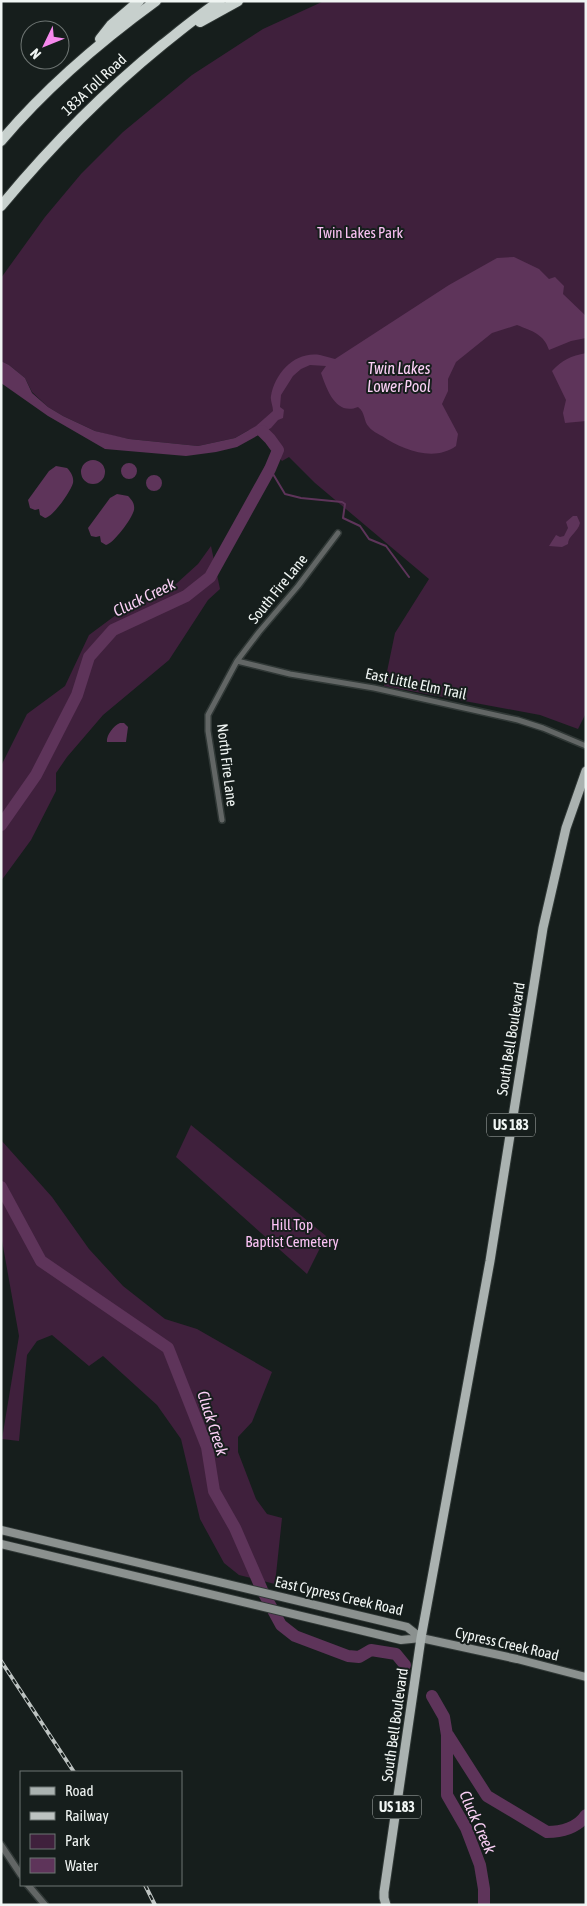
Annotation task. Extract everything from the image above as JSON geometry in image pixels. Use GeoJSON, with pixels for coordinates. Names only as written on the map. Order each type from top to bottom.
{"type":"FeatureCollection","features":[{"type":"Feature","properties":{"kind":"highway"},"geometry":{"type":"LineString","coordinates":[[88,55],[111,25],[139,1]]}},
{"type":"Feature","properties":{"kind":"highway","name":"183A Toll Road"},"geometry":{"type":"LineString","coordinates":[[1,142],[58,82],[88,55],[156,1]]}},
{"type":"Feature","properties":{"kind":"highway","name":"183A Toll Road"},"geometry":{"type":"LineString","coordinates":[[1,206],[31,170],[90,108],[175,35],[220,1]]}},
{"type":"Feature","properties":{"kind":"highway"},"geometry":{"type":"LineString","coordinates":[[175,35],[238,1]]}},
{"type":"Feature","properties":{"kind":"main road","name":"South Bell Boulevard"},"geometry":{"type":"LineString","coordinates":[[383,1902],[422,1638],[490,1261],[543,928],[566,828],[586,771]]}},
{"type":"Feature","properties":{"kind":"main road","name":"East Cypress Creek Road"},"geometry":{"type":"LineString","coordinates":[[1,1530],[407,1627],[422,1638]]}},
{"type":"Feature","properties":{"kind":"main road","name":"East Cypress Creek Road"},"geometry":{"type":"LineString","coordinates":[[1,1544],[401,1640],[422,1638]]}},
{"type":"Feature","properties":{"kind":"main road"},"geometry":{"type":"LineString","coordinates":[[158,1582],[164,1570]]}},
{"type":"Feature","properties":{"kind":"main road","name":"Cypress Creek Road"},"geometry":{"type":"LineString","coordinates":[[422,1638],[517,1659],[586,1677]]}},
{"type":"Feature","properties":{"kind":"street","name":"South Fire Lane"},"geometry":{"type":"LineString","coordinates":[[237,661],[338,533]]}},
{"type":"Feature","properties":{"kind":"street","name":"East Little Elm Trail"},"geometry":{"type":"LineString","coordinates":[[237,661],[290,674],[374,688],[518,720],[586,746]]}},
{"type":"Feature","properties":{"kind":"street","name":"North Fire Lane"},"geometry":{"type":"LineString","coordinates":[[222,820],[208,731],[208,716],[237,661]]}},
{"type":"Feature","properties":{"kind":"street"},"geometry":{"type":"LineString","coordinates":[[1,1846],[20,1874]]}},
{"type":"Feature","properties":{"kind":"street"},"geometry":{"type":"LineString","coordinates":[[29,1886],[45,1905]]}},
{"type":"Feature","properties":{"kind":"green space","name":"Twin Lakes Park"},"geometry":{"type":"Polygon","coordinates":[[[324,1],[586,1],[586,713],[578,729],[540,715],[384,686],[395,633],[429,579],[315,483],[289,457],[282,461],[259,433],[249,430],[235,438],[198,446],[129,439],[95,431],[48,407],[32,392],[25,378],[1,361],[1,278],[45,217],[81,174],[123,132],[192,75],[263,29],[324,1]]]}},
{"type":"Feature","properties":{"kind":"green space"},"geometry":{"type":"Polygon","coordinates":[[[211,546],[220,589],[208,600],[169,660],[103,715],[67,757],[56,773],[56,791],[31,840],[1,881],[1,766],[27,714],[65,686],[89,635],[120,612],[166,593],[198,564],[211,546]]]}},
{"type":"Feature","properties":{"kind":"green space","name":"Hill Top Baptist Cemetery"},"geometry":{"type":"Polygon","coordinates":[[[191,1125],[326,1236],[307,1274],[176,1157],[191,1125]]]}},
{"type":"Feature","properties":{"kind":"green space"},"geometry":{"type":"Polygon","coordinates":[[[1,1140],[52,1197],[89,1249],[123,1286],[165,1319],[197,1329],[272,1372],[252,1422],[238,1437],[238,1452],[256,1499],[267,1514],[282,1518],[275,1584],[239,1575],[224,1563],[200,1519],[181,1439],[157,1405],[103,1356],[89,1366],[52,1335],[37,1341],[27,1355],[19,1441],[2,1439],[19,1336],[1,1235],[1,1140]]]}},
{"type":"Feature","properties":{"kind":"water","name":"Twin Lakes Lower Pool"},"geometry":{"type":"Polygon","coordinates":[[[514,257],[539,269],[549,279],[555,277],[564,286],[563,294],[586,316],[586,338],[571,341],[549,350],[541,337],[517,325],[492,333],[456,362],[448,379],[448,391],[442,404],[458,434],[456,446],[447,451],[428,454],[409,450],[377,433],[367,425],[358,407],[344,408],[334,400],[326,387],[321,373],[326,366],[310,365],[301,369],[293,376],[281,395],[280,407],[284,410],[283,418],[278,420],[271,428],[237,447],[186,456],[105,449],[48,416],[1,383],[1,361],[25,378],[32,393],[48,407],[95,431],[129,439],[198,446],[235,438],[256,426],[273,411],[271,398],[273,387],[282,372],[295,360],[302,356],[311,355],[335,359],[449,285],[497,258],[514,257]]]}},
{"type":"Feature","properties":{"kind":"water"},"geometry":{"type":"Polygon","coordinates":[[[586,353],[586,421],[565,423],[563,413],[566,400],[552,371],[567,359],[586,353]]]}},
{"type":"Feature","properties":{"kind":"water"},"geometry":{"type":"Polygon","coordinates":[[[93,460],[102,463],[105,472],[102,481],[93,484],[84,481],[81,472],[84,463],[93,460]]]}},
{"type":"Feature","properties":{"kind":"water"},"geometry":{"type":"Polygon","coordinates":[[[126,463],[132,463],[137,468],[135,477],[126,479],[121,474],[121,468],[126,463]]]}},
{"type":"Feature","properties":{"kind":"water"},"geometry":{"type":"Polygon","coordinates":[[[56,466],[67,468],[70,471],[73,483],[61,503],[45,518],[40,515],[39,509],[30,508],[28,500],[49,471],[56,466]]]}},
{"type":"Feature","properties":{"kind":"water"},"geometry":{"type":"Polygon","coordinates":[[[151,475],[157,475],[162,480],[160,489],[151,491],[146,486],[146,480],[151,475]]]}},
{"type":"Feature","properties":{"kind":"water"},"geometry":{"type":"Polygon","coordinates":[[[117,494],[128,496],[133,502],[134,510],[122,530],[106,545],[101,542],[100,536],[91,536],[88,528],[110,498],[117,494]]]}},
{"type":"Feature","properties":{"kind":"water"},"geometry":{"type":"Polygon","coordinates":[[[573,516],[577,516],[580,523],[568,544],[562,547],[549,546],[556,535],[564,536],[568,528],[566,522],[573,516]]]}},
{"type":"Feature","properties":{"kind":"water"},"geometry":{"type":"Polygon","coordinates":[[[120,723],[124,723],[128,727],[126,742],[107,742],[110,731],[120,723]]]}},
{"type":"Feature","properties":{"kind":"waterway","name":"Cluck Creek"},"geometry":{"type":"LineString","coordinates":[[1,825],[36,775],[77,695],[89,657],[113,630],[186,596],[210,577],[270,469],[278,450],[262,431]]}},
{"type":"Feature","properties":{"kind":"waterway"},"geometry":{"type":"LineString","coordinates":[[270,469],[285,494],[345,504],[343,518],[360,526],[369,539],[386,546],[409,577]]}},
{"type":"Feature","properties":{"kind":"waterway","name":"Cluck Creek"},"geometry":{"type":"LineString","coordinates":[[1,1187],[41,1261],[168,1348],[207,1447],[214,1491],[235,1528],[262,1590],[281,1625],[295,1636],[348,1656],[359,1657],[371,1650],[396,1654],[405,1665]]}},
{"type":"Feature","properties":{"kind":"waterway","name":"Cluck Creek"},"geometry":{"type":"LineString","coordinates":[[432,1696],[444,1717],[447,1735],[447,1795],[466,1828],[480,1865],[484,1889],[484,1905]]}},
{"type":"Feature","properties":{"kind":"waterway"},"geometry":{"type":"LineString","coordinates":[[448,1735],[487,1796],[547,1832],[574,1826],[586,1815]]}},
{"type":"Feature","properties":{"kind":"railway"},"geometry":{"type":"LineString","coordinates":[[1,1661],[73,1771]]}},
{"type":"Feature","properties":{"kind":"railway"},"geometry":{"type":"LineString","coordinates":[[146,1886],[155,1905]]}}]}
